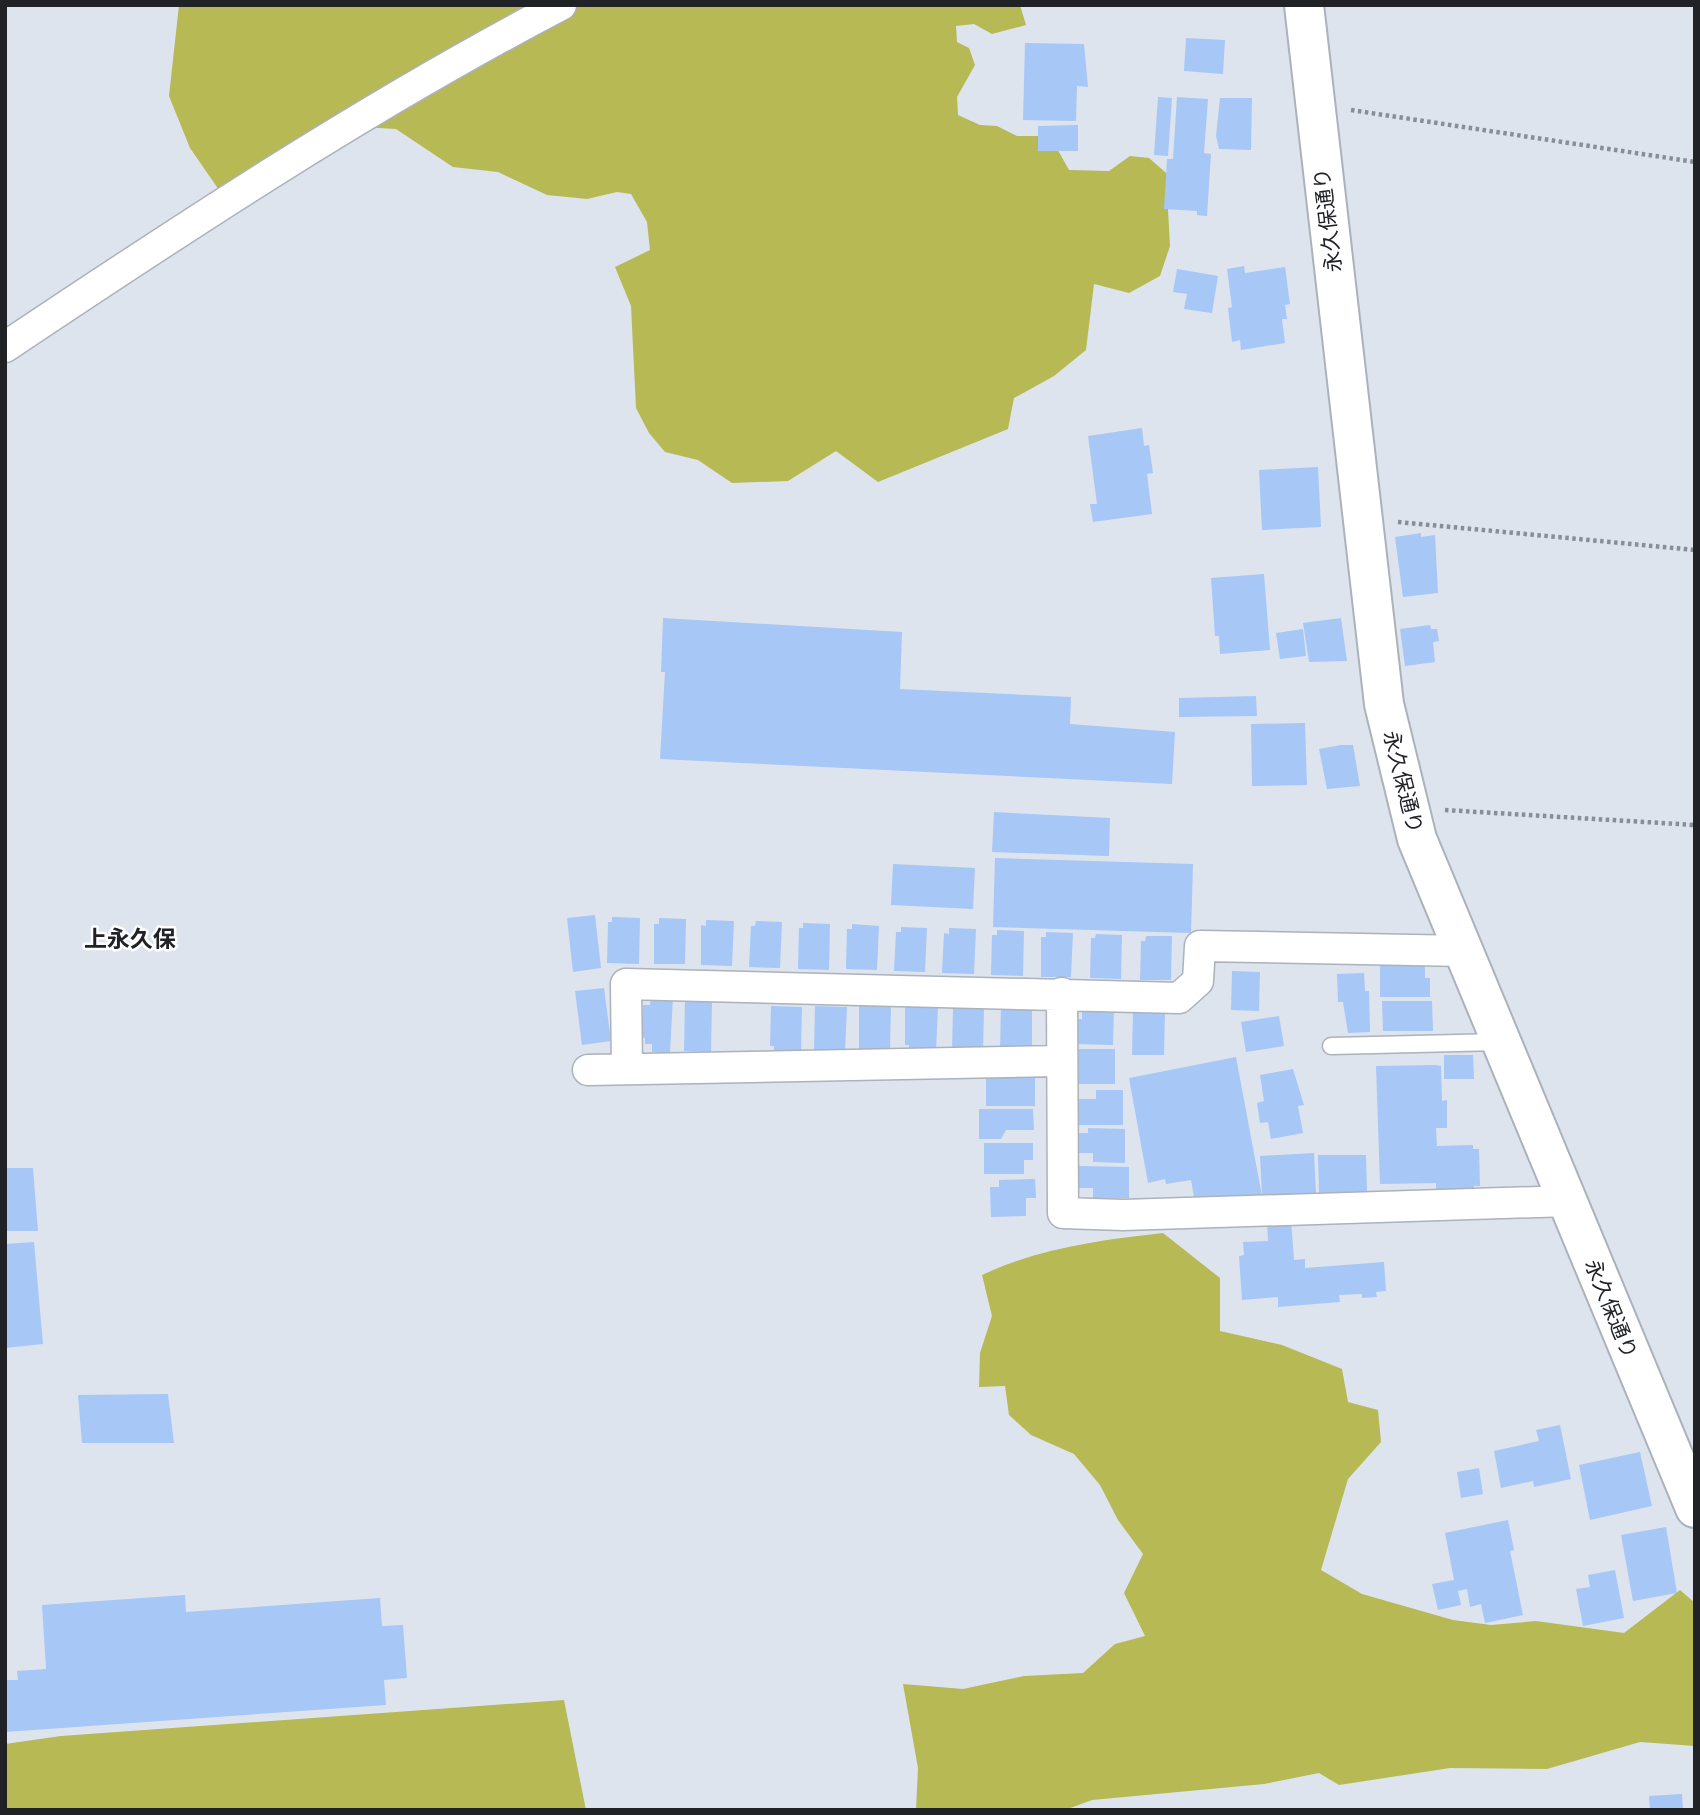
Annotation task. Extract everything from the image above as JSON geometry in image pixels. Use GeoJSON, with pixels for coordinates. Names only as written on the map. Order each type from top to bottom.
{"type":"FeatureCollection","features":[{"type":"Feature","properties":{"kind":"street"},"geometry":{"type":"LineString","coordinates":[[5,347],[214,207],[459,59],[561,5]]}},
{"type":"Feature","properties":{"kind":"street","name":"永久保通り"},"geometry":{"type":"LineString","coordinates":[[1304,5],[1384,704],[1417,839],[1569,1201],[1653,1413],[1695,1508]]}},
{"type":"Feature","properties":{"kind":"street"},"geometry":{"type":"LineString","coordinates":[[628,1069],[626,984],[1179,998],[1198,981],[1200,946],[1464,951]]}},
{"type":"Feature","properties":{"kind":"street"},"geometry":{"type":"LineString","coordinates":[[1062,993],[1063,1213],[1124,1215],[1569,1201]]}},
{"type":"Feature","properties":{"kind":"street"},"geometry":{"type":"LineString","coordinates":[[587,1070],[1061,1061]]}},
{"type":"Feature","properties":{"kind":"lane"},"geometry":{"type":"LineString","coordinates":[[1331,1046],[1502,1042]]}},
{"type":"Feature","properties":{"kind":"path"},"geometry":{"type":"LineString","coordinates":[[1315,111],[1339,108],[1695,162]]}},
{"type":"Feature","properties":{"kind":"path"},"geometry":{"type":"LineString","coordinates":[[1363,519],[1695,550]]}},
{"type":"Feature","properties":{"kind":"path"},"geometry":{"type":"LineString","coordinates":[[1409,808],[1695,825]]}},
{"type":"Feature","properties":{"kind":"shaded area"},"geometry":{"type":"Polygon","coordinates":[[[179,5],[1020,5],[1026,25],[992,34],[974,24],[956,26],[957,42],[969,48],[975,65],[957,97],[958,115],[980,125],[997,126],[1017,136],[1041,136],[1054,143],[1069,170],[1109,171],[1130,156],[1149,158],[1172,178],[1168,210],[1170,246],[1160,276],[1129,293],[1094,284],[1086,350],[1054,376],[1014,398],[1008,429],[878,482],[836,451],[788,481],[732,483],[698,460],[665,452],[649,433],[636,408],[631,306],[615,267],[650,250],[647,222],[631,194],[617,192],[587,199],[547,195],[498,172],[453,167],[396,129],[328,125],[219,190],[190,148],[169,96],[179,5]]]}},
{"type":"Feature","properties":{"kind":"shaded area"},"geometry":{"type":"Polygon","coordinates":[[[1163,1233],[1220,1278],[1220,1331],[1282,1345],[1342,1369],[1348,1402],[1378,1410],[1381,1442],[1348,1479],[1321,1570],[1362,1594],[1453,1620],[1491,1625],[1536,1621],[1624,1633],[1680,1590],[1695,1603],[1695,1746],[1640,1742],[1547,1769],[1450,1768],[1339,1785],[1319,1773],[1264,1784],[1092,1800],[1065,1810],[916,1810],[918,1768],[903,1684],[963,1689],[1024,1676],[1083,1673],[1115,1644],[1145,1636],[1124,1593],[1143,1554],[1118,1520],[1100,1485],[1074,1454],[1031,1435],[1009,1415],[1005,1386],[979,1387],[980,1353],[992,1316],[982,1275],[1048,1252],[1093,1242],[1163,1233]]]}},
{"type":"Feature","properties":{"kind":"shaded area"},"geometry":{"type":"Polygon","coordinates":[[[564,1700],[586,1810],[5,1810],[5,1744],[61,1736],[564,1700]]]}},
{"type":"Feature","properties":{"kind":"building"},"geometry":{"type":"Polygon","coordinates":[[[1186,38],[1225,40],[1223,74],[1184,71],[1186,38]]]}},
{"type":"Feature","properties":{"kind":"building"},"geometry":{"type":"Polygon","coordinates":[[[1025,43],[1084,44],[1088,87],[1077,86],[1076,121],[1023,120],[1025,43]]]}},
{"type":"Feature","properties":{"kind":"building"},"geometry":{"type":"Polygon","coordinates":[[[1158,97],[1172,98],[1168,156],[1154,155],[1158,97]]]}},
{"type":"Feature","properties":{"kind":"building"},"geometry":{"type":"Polygon","coordinates":[[[1177,97],[1208,99],[1204,153],[1211,154],[1207,216],[1197,215],[1197,211],[1164,209],[1167,159],[1173,159],[1177,97]]]}},
{"type":"Feature","properties":{"kind":"building"},"geometry":{"type":"Polygon","coordinates":[[[1220,98],[1252,98],[1251,150],[1219,149],[1216,136],[1220,98]]]}},
{"type":"Feature","properties":{"kind":"building"},"geometry":{"type":"Polygon","coordinates":[[[1078,125],[1078,151],[1038,151],[1038,126],[1078,125]]]}},
{"type":"Feature","properties":{"kind":"building"},"geometry":{"type":"Polygon","coordinates":[[[1244,266],[1245,273],[1285,267],[1290,304],[1285,305],[1287,319],[1282,319],[1285,343],[1241,350],[1240,340],[1232,342],[1228,308],[1232,307],[1227,269],[1244,266]]]}},
{"type":"Feature","properties":{"kind":"building"},"geometry":{"type":"Polygon","coordinates":[[[1177,269],[1218,276],[1212,313],[1184,309],[1187,294],[1173,292],[1177,269]]]}},
{"type":"Feature","properties":{"kind":"building"},"geometry":{"type":"Polygon","coordinates":[[[1142,428],[1144,446],[1149,445],[1153,473],[1147,474],[1152,514],[1093,522],[1090,504],[1097,504],[1088,436],[1142,428]]]}},
{"type":"Feature","properties":{"kind":"building"},"geometry":{"type":"Polygon","coordinates":[[[1318,467],[1321,527],[1262,530],[1259,470],[1318,467]]]}},
{"type":"Feature","properties":{"kind":"building"},"geometry":{"type":"Polygon","coordinates":[[[1421,533],[1421,537],[1435,535],[1438,593],[1403,597],[1395,537],[1421,533]]]}},
{"type":"Feature","properties":{"kind":"building"},"geometry":{"type":"Polygon","coordinates":[[[1264,574],[1270,650],[1220,654],[1219,636],[1215,636],[1211,578],[1264,574]]]}},
{"type":"Feature","properties":{"kind":"building"},"geometry":{"type":"Polygon","coordinates":[[[663,618],[902,632],[900,689],[1071,697],[1070,724],[1175,732],[1172,784],[660,759],[665,672],[661,672],[663,618]]]}},
{"type":"Feature","properties":{"kind":"building"},"geometry":{"type":"Polygon","coordinates":[[[1341,618],[1347,661],[1309,662],[1303,623],[1341,618]]]}},
{"type":"Feature","properties":{"kind":"building"},"geometry":{"type":"Polygon","coordinates":[[[1430,625],[1431,629],[1437,629],[1439,641],[1433,642],[1435,662],[1405,666],[1400,629],[1430,625]]]}},
{"type":"Feature","properties":{"kind":"building"},"geometry":{"type":"Polygon","coordinates":[[[1303,629],[1306,656],[1280,659],[1276,633],[1303,629]]]}},
{"type":"Feature","properties":{"kind":"building"},"geometry":{"type":"Polygon","coordinates":[[[1256,696],[1257,716],[1179,717],[1179,698],[1256,696]]]}},
{"type":"Feature","properties":{"kind":"building"},"geometry":{"type":"Polygon","coordinates":[[[1305,723],[1307,785],[1252,786],[1251,724],[1305,723]]]}},
{"type":"Feature","properties":{"kind":"building"},"geometry":{"type":"Polygon","coordinates":[[[1353,745],[1360,786],[1327,789],[1319,749],[1353,745]]]}},
{"type":"Feature","properties":{"kind":"building"},"geometry":{"type":"Polygon","coordinates":[[[994,812],[1110,818],[1109,856],[992,852],[994,812]]]}},
{"type":"Feature","properties":{"kind":"building"},"geometry":{"type":"Polygon","coordinates":[[[995,858],[1193,864],[1191,933],[993,927],[995,858]]]}},
{"type":"Feature","properties":{"kind":"building"},"geometry":{"type":"Polygon","coordinates":[[[893,864],[975,868],[973,909],[891,905],[893,864]]]}},
{"type":"Feature","properties":{"kind":"building"},"geometry":{"type":"Polygon","coordinates":[[[595,915],[601,968],[573,972],[567,918],[595,915]]]}},
{"type":"Feature","properties":{"kind":"building"},"geometry":{"type":"Polygon","coordinates":[[[612,917],[640,918],[639,964],[607,963],[608,922],[612,922],[612,917]]]}},
{"type":"Feature","properties":{"kind":"building"},"geometry":{"type":"Polygon","coordinates":[[[659,918],[686,919],[685,964],[654,964],[654,924],[659,924],[659,918]]]}},
{"type":"Feature","properties":{"kind":"building"},"geometry":{"type":"Polygon","coordinates":[[[706,920],[734,921],[732,966],[701,965],[701,925],[706,926],[706,920]]]}},
{"type":"Feature","properties":{"kind":"building"},"geometry":{"type":"Polygon","coordinates":[[[756,921],[782,922],[780,968],[749,967],[751,926],[755,926],[756,921]]]}},
{"type":"Feature","properties":{"kind":"building"},"geometry":{"type":"Polygon","coordinates":[[[803,923],[830,924],[829,970],[798,969],[799,928],[803,928],[803,923]]]}},
{"type":"Feature","properties":{"kind":"building"},"geometry":{"type":"Polygon","coordinates":[[[852,924],[879,926],[877,970],[846,969],[847,929],[852,929],[852,924]]]}},
{"type":"Feature","properties":{"kind":"building"},"geometry":{"type":"Polygon","coordinates":[[[901,927],[927,928],[925,972],[894,971],[896,932],[901,932],[901,927]]]}},
{"type":"Feature","properties":{"kind":"building"},"geometry":{"type":"Polygon","coordinates":[[[949,928],[976,929],[974,974],[942,973],[944,933],[949,934],[949,928]]]}},
{"type":"Feature","properties":{"kind":"building"},"geometry":{"type":"Polygon","coordinates":[[[997,930],[1024,931],[1023,976],[991,975],[992,935],[997,935],[997,930]]]}},
{"type":"Feature","properties":{"kind":"building"},"geometry":{"type":"Polygon","coordinates":[[[1046,932],[1073,933],[1071,977],[1041,977],[1041,937],[1046,937],[1046,932]]]}},
{"type":"Feature","properties":{"kind":"building"},"geometry":{"type":"Polygon","coordinates":[[[1096,934],[1122,935],[1121,979],[1090,978],[1091,938],[1095,938],[1096,934]]]}},
{"type":"Feature","properties":{"kind":"building"},"geometry":{"type":"Polygon","coordinates":[[[1146,936],[1172,936],[1171,980],[1140,980],[1141,941],[1145,941],[1146,936]]]}},
{"type":"Feature","properties":{"kind":"building"},"geometry":{"type":"Polygon","coordinates":[[[1380,966],[1425,966],[1425,978],[1430,978],[1430,997],[1380,997],[1380,966]]]}},
{"type":"Feature","properties":{"kind":"building"},"geometry":{"type":"Polygon","coordinates":[[[1232,971],[1260,972],[1259,1011],[1231,1010],[1232,971]]]}},
{"type":"Feature","properties":{"kind":"building"},"geometry":{"type":"Polygon","coordinates":[[[1364,973],[1365,991],[1369,991],[1370,1032],[1348,1033],[1343,1002],[1338,1002],[1337,974],[1364,973]]]}},
{"type":"Feature","properties":{"kind":"building"},"geometry":{"type":"Polygon","coordinates":[[[604,988],[611,1041],[582,1045],[575,991],[604,988]]]}},
{"type":"Feature","properties":{"kind":"building"},"geometry":{"type":"Polygon","coordinates":[[[651,995],[673,996],[670,1053],[652,1052],[652,1044],[645,1044],[645,1038],[642,1037],[643,1005],[650,1005],[651,995]]]}},
{"type":"Feature","properties":{"kind":"building"},"geometry":{"type":"Polygon","coordinates":[[[685,1000],[712,1001],[711,1052],[684,1051],[685,1000]]]}},
{"type":"Feature","properties":{"kind":"building"},"geometry":{"type":"Polygon","coordinates":[[[1382,1001],[1432,1001],[1433,1031],[1383,1031],[1382,1001]]]}},
{"type":"Feature","properties":{"kind":"building"},"geometry":{"type":"Polygon","coordinates":[[[771,1006],[802,1007],[801,1052],[774,1052],[774,1046],[770,1046],[771,1006]]]}},
{"type":"Feature","properties":{"kind":"building"},"geometry":{"type":"Polygon","coordinates":[[[815,1006],[847,1007],[845,1052],[814,1051],[815,1006]]]}},
{"type":"Feature","properties":{"kind":"building"},"geometry":{"type":"Polygon","coordinates":[[[859,1006],[891,1006],[890,1050],[859,1050],[859,1006]]]}},
{"type":"Feature","properties":{"kind":"building"},"geometry":{"type":"Polygon","coordinates":[[[905,1006],[938,1006],[936,1052],[909,1052],[909,1045],[905,1045],[905,1006]]]}},
{"type":"Feature","properties":{"kind":"building"},"geometry":{"type":"Polygon","coordinates":[[[1001,1006],[1032,1007],[1032,1052],[1000,1051],[1001,1006]]]}},
{"type":"Feature","properties":{"kind":"building"},"geometry":{"type":"Polygon","coordinates":[[[1082,1006],[1114,1007],[1113,1045],[1073,1044],[1073,1019],[1082,1019],[1082,1006]]]}},
{"type":"Feature","properties":{"kind":"building"},"geometry":{"type":"Polygon","coordinates":[[[953,1007],[984,1008],[983,1052],[952,1051],[953,1007]]]}},
{"type":"Feature","properties":{"kind":"building"},"geometry":{"type":"Polygon","coordinates":[[[1133,1010],[1165,1010],[1164,1055],[1132,1055],[1133,1010]]]}},
{"type":"Feature","properties":{"kind":"building"},"geometry":{"type":"Polygon","coordinates":[[[1279,1016],[1284,1046],[1246,1052],[1241,1022],[1279,1016]]]}},
{"type":"Feature","properties":{"kind":"building"},"geometry":{"type":"Polygon","coordinates":[[[1075,1049],[1115,1049],[1115,1084],[1075,1084],[1075,1049]]]}},
{"type":"Feature","properties":{"kind":"building"},"geometry":{"type":"Polygon","coordinates":[[[1444,1055],[1473,1055],[1474,1079],[1444,1079],[1444,1055]]]}},
{"type":"Feature","properties":{"kind":"building"},"geometry":{"type":"Polygon","coordinates":[[[1236,1057],[1262,1196],[1194,1197],[1191,1180],[1166,1184],[1165,1179],[1148,1183],[1129,1078],[1236,1057]]]}},
{"type":"Feature","properties":{"kind":"building"},"geometry":{"type":"Polygon","coordinates":[[[1376,1066],[1441,1066],[1442,1101],[1447,1100],[1447,1128],[1436,1128],[1437,1146],[1473,1145],[1473,1149],[1479,1149],[1480,1186],[1474,1186],[1474,1190],[1436,1191],[1436,1183],[1380,1184],[1376,1066]]]}},
{"type":"Feature","properties":{"kind":"building"},"geometry":{"type":"Polygon","coordinates":[[[1293,1069],[1304,1105],[1298,1106],[1303,1133],[1271,1139],[1268,1122],[1260,1123],[1257,1103],[1264,1101],[1260,1075],[1293,1069]]]}},
{"type":"Feature","properties":{"kind":"building"},"geometry":{"type":"Polygon","coordinates":[[[986,1074],[1035,1074],[1035,1106],[986,1106],[986,1074]]]}},
{"type":"Feature","properties":{"kind":"building"},"geometry":{"type":"Polygon","coordinates":[[[1096,1090],[1123,1090],[1123,1125],[1077,1125],[1077,1099],[1096,1099],[1096,1090]]]}},
{"type":"Feature","properties":{"kind":"building"},"geometry":{"type":"Polygon","coordinates":[[[979,1109],[1033,1109],[1034,1130],[1006,1130],[1001,1139],[979,1139],[979,1109]]]}},
{"type":"Feature","properties":{"kind":"building"},"geometry":{"type":"Polygon","coordinates":[[[1088,1128],[1125,1129],[1125,1163],[1093,1162],[1093,1153],[1077,1153],[1077,1133],[1088,1133],[1088,1128]]]}},
{"type":"Feature","properties":{"kind":"building"},"geometry":{"type":"Polygon","coordinates":[[[984,1143],[1033,1143],[1033,1160],[1024,1160],[1024,1174],[984,1174],[984,1143]]]}},
{"type":"Feature","properties":{"kind":"building"},"geometry":{"type":"Polygon","coordinates":[[[1314,1153],[1316,1194],[1262,1196],[1260,1156],[1314,1153]]]}},
{"type":"Feature","properties":{"kind":"building"},"geometry":{"type":"Polygon","coordinates":[[[1318,1155],[1366,1155],[1367,1192],[1319,1193],[1318,1155]]]}},
{"type":"Feature","properties":{"kind":"building"},"geometry":{"type":"Polygon","coordinates":[[[1079,1166],[1129,1167],[1129,1198],[1093,1198],[1093,1188],[1079,1188],[1079,1166]]]}},
{"type":"Feature","properties":{"kind":"building"},"geometry":{"type":"Polygon","coordinates":[[[5,1168],[33,1168],[38,1231],[5,1231],[5,1168]]]}},
{"type":"Feature","properties":{"kind":"building"},"geometry":{"type":"Polygon","coordinates":[[[1035,1179],[1036,1198],[1026,1198],[1026,1216],[991,1217],[990,1187],[999,1187],[999,1180],[1035,1179]]]}},
{"type":"Feature","properties":{"kind":"building"},"geometry":{"type":"Polygon","coordinates":[[[1291,1220],[1294,1260],[1305,1259],[1305,1268],[1384,1262],[1386,1291],[1376,1292],[1377,1297],[1362,1298],[1362,1294],[1339,1295],[1340,1302],[1278,1307],[1278,1297],[1242,1300],[1239,1256],[1244,1255],[1243,1242],[1268,1241],[1267,1222],[1291,1220]]]}},
{"type":"Feature","properties":{"kind":"building"},"geometry":{"type":"Polygon","coordinates":[[[34,1242],[43,1344],[5,1348],[5,1244],[34,1242]]]}},
{"type":"Feature","properties":{"kind":"building"},"geometry":{"type":"Polygon","coordinates":[[[168,1394],[174,1443],[82,1443],[78,1395],[168,1394]]]}},
{"type":"Feature","properties":{"kind":"building"},"geometry":{"type":"Polygon","coordinates":[[[1560,1425],[1571,1479],[1534,1487],[1533,1481],[1501,1488],[1494,1451],[1539,1441],[1536,1430],[1560,1425]]]}},
{"type":"Feature","properties":{"kind":"building"},"geometry":{"type":"Polygon","coordinates":[[[1640,1452],[1652,1506],[1590,1520],[1579,1465],[1640,1452]]]}},
{"type":"Feature","properties":{"kind":"building"},"geometry":{"type":"Polygon","coordinates":[[[1479,1468],[1483,1494],[1461,1498],[1457,1472],[1479,1468]]]}},
{"type":"Feature","properties":{"kind":"building"},"geometry":{"type":"Polygon","coordinates":[[[1508,1520],[1514,1550],[1510,1551],[1523,1615],[1485,1623],[1481,1604],[1470,1607],[1467,1589],[1458,1591],[1461,1605],[1438,1610],[1432,1584],[1454,1580],[1445,1533],[1508,1520]]]}},
{"type":"Feature","properties":{"kind":"building"},"geometry":{"type":"Polygon","coordinates":[[[1666,1527],[1677,1593],[1633,1601],[1621,1535],[1666,1527]]]}},
{"type":"Feature","properties":{"kind":"building"},"geometry":{"type":"Polygon","coordinates":[[[1615,1570],[1624,1618],[1583,1626],[1576,1589],[1590,1587],[1588,1575],[1615,1570]]]}},
{"type":"Feature","properties":{"kind":"building"},"geometry":{"type":"Polygon","coordinates":[[[185,1595],[186,1612],[380,1598],[382,1626],[403,1625],[407,1678],[384,1680],[386,1705],[5,1732],[5,1680],[18,1680],[17,1671],[46,1669],[42,1605],[185,1595]]]}},
{"type":"Feature","properties":{"kind":"building"},"geometry":{"type":"Polygon","coordinates":[[[1682,1794],[1683,1810],[1650,1810],[1649,1796],[1682,1794]]]}},
{"type":"Feature","properties":{"kind":"district","name":"上永久保"},"geometry":{"type":"Point","coordinates":[130,939]}}]}
